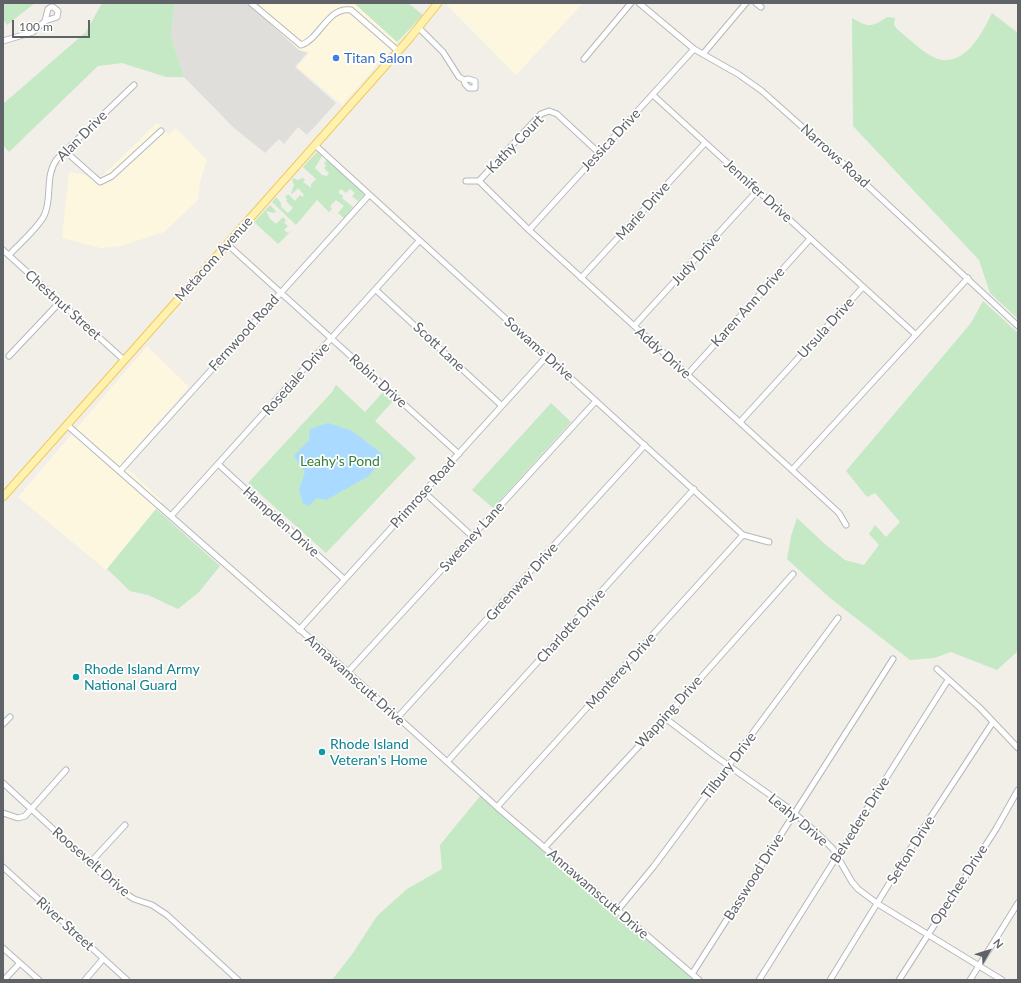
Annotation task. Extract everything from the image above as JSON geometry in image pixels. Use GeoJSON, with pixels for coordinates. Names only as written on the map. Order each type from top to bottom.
{"type":"FeatureCollection","features":[{"type":"Feature","properties":{"kind":"main road","name":"Metacom Avenue"},"geometry":{"type":"LineString","coordinates":[[3,497],[439,3]]}},
{"type":"Feature","properties":{"kind":"street"},"geometry":{"type":"LineString","coordinates":[[251,3],[301,45],[312,38],[340,9],[346,9],[351,10],[398,51]]}},
{"type":"Feature","properties":{"kind":"street"},"geometry":{"type":"LineString","coordinates":[[584,59],[631,3]]}},
{"type":"Feature","properties":{"kind":"street","name":"Narrows Road"},"geometry":{"type":"LineString","coordinates":[[639,3],[694,49],[746,79],[762,91],[968,278],[1018,326]]}},
{"type":"Feature","properties":{"kind":"street"},"geometry":{"type":"LineString","coordinates":[[703,54],[746,3]]}},
{"type":"Feature","properties":{"kind":"street"},"geometry":{"type":"LineString","coordinates":[[756,3],[761,7]]}},
{"type":"Feature","properties":{"kind":"street"},"geometry":{"type":"LineString","coordinates":[[3,41],[33,32],[45,21]]}},
{"type":"Feature","properties":{"kind":"street"},"geometry":{"type":"LineString","coordinates":[[418,27],[434,42],[459,77],[464,80]]}},
{"type":"Feature","properties":{"kind":"street","name":"Jessica Drive"},"geometry":{"type":"LineString","coordinates":[[529,230],[694,49]]}},
{"type":"Feature","properties":{"kind":"street","name":"Alan Drive"},"geometry":{"type":"LineString","coordinates":[[9,255],[43,216],[47,204],[51,168],[65,151],[134,85]]}},
{"type":"Feature","properties":{"kind":"street","name":"Jennifer Drive"},"geometry":{"type":"LineString","coordinates":[[653,95],[864,287]]}},
{"type":"Feature","properties":{"kind":"street","name":"Kathy Court"},"geometry":{"type":"LineString","coordinates":[[466,181],[479,181],[541,114],[549,111],[557,114],[599,153]]}},
{"type":"Feature","properties":{"kind":"street"},"geometry":{"type":"LineString","coordinates":[[65,151],[100,182],[112,176],[161,131]]}},
{"type":"Feature","properties":{"kind":"street","name":"Marie Drive"},"geometry":{"type":"LineString","coordinates":[[581,278],[705,143]]}},
{"type":"Feature","properties":{"kind":"street","name":"Sowams Drive"},"geometry":{"type":"LineString","coordinates":[[315,145],[743,534],[769,542]]}},
{"type":"Feature","properties":{"kind":"street","name":"Addy Drive"},"geometry":{"type":"LineString","coordinates":[[479,181],[581,278],[839,513],[846,524]]}},
{"type":"Feature","properties":{"kind":"street","name":"Judy Drive"},"geometry":{"type":"LineString","coordinates":[[634,326],[757,191]]}},
{"type":"Feature","properties":{"kind":"street","name":"Fernwood Road"},"geometry":{"type":"LineString","coordinates":[[120,471],[369,195]]}},
{"type":"Feature","properties":{"kind":"street","name":"Karen Ann Drive"},"geometry":{"type":"LineString","coordinates":[[687,375],[810,239]]}},
{"type":"Feature","properties":{"kind":"street","name":"Rosedale Drive"},"geometry":{"type":"LineString","coordinates":[[171,516],[419,241]]}},
{"type":"Feature","properties":{"kind":"street","name":"Robin Drive"},"geometry":{"type":"LineString","coordinates":[[227,244],[459,454]]}},
{"type":"Feature","properties":{"kind":"street","name":"Chestnut Street"},"geometry":{"type":"LineString","coordinates":[[3,250],[124,360]]}},
{"type":"Feature","properties":{"kind":"street"},"geometry":{"type":"LineString","coordinates":[[792,470],[968,278]]}},
{"type":"Feature","properties":{"kind":"street","name":"Ursula Drive"},"geometry":{"type":"LineString","coordinates":[[740,422],[864,287],[916,335]]}},
{"type":"Feature","properties":{"kind":"street","name":"Scott Lane"},"geometry":{"type":"LineString","coordinates":[[376,290],[501,405]]}},
{"type":"Feature","properties":{"kind":"street"},"geometry":{"type":"LineString","coordinates":[[9,356],[60,302]]}},
{"type":"Feature","properties":{"kind":"street","name":"Primrose Road"},"geometry":{"type":"LineString","coordinates":[[299,630],[459,454],[501,405],[547,356]]}},
{"type":"Feature","properties":{"kind":"street","name":"Sweeney Lane"},"geometry":{"type":"LineString","coordinates":[[348,672],[596,401]]}},
{"type":"Feature","properties":{"kind":"street","name":"Annawamscutt Drive"},"geometry":{"type":"LineString","coordinates":[[67,424],[348,672],[497,807],[699,980]]}},
{"type":"Feature","properties":{"kind":"street","name":"Greenway Drive"},"geometry":{"type":"LineString","coordinates":[[398,717],[645,445]]}},
{"type":"Feature","properties":{"kind":"street","name":"Hampden Drive"},"geometry":{"type":"LineString","coordinates":[[218,464],[344,579]]}},
{"type":"Feature","properties":{"kind":"street","name":"Charlotte Drive"},"geometry":{"type":"LineString","coordinates":[[447,762],[694,490]]}},
{"type":"Feature","properties":{"kind":"street"},"geometry":{"type":"LineString","coordinates":[[424,492],[473,537]]}},
{"type":"Feature","properties":{"kind":"street","name":"Monterey Drive"},"geometry":{"type":"LineString","coordinates":[[497,807],[743,534]]}},
{"type":"Feature","properties":{"kind":"street","name":"Wapping Drive"},"geometry":{"type":"LineString","coordinates":[[544,848],[666,718],[793,574]]}},
{"type":"Feature","properties":{"kind":"street","name":"Tilbury Drive"},"geometry":{"type":"LineString","coordinates":[[617,911],[654,866],[838,618]]}},
{"type":"Feature","properties":{"kind":"street","name":"Basswood Drive"},"geometry":{"type":"LineString","coordinates":[[692,974],[893,659]]}},
{"type":"Feature","properties":{"kind":"street"},"geometry":{"type":"LineString","coordinates":[[937,669],[1018,748]]}},
{"type":"Feature","properties":{"kind":"street","name":"Belvedere Drive"},"geometry":{"type":"LineString","coordinates":[[759,980],[948,680]]}},
{"type":"Feature","properties":{"kind":"street"},"geometry":{"type":"LineString","coordinates":[[3,724],[10,717]]}},
{"type":"Feature","properties":{"kind":"street","name":"Leahy Drive"},"geometry":{"type":"LineString","coordinates":[[666,718],[794,813],[830,845],[858,889],[878,904],[1002,980]]}},
{"type":"Feature","properties":{"kind":"street","name":"Sefton Drive"},"geometry":{"type":"LineString","coordinates":[[830,980],[993,722]]}},
{"type":"Feature","properties":{"kind":"street"},"geometry":{"type":"LineString","coordinates":[[3,813],[18,818],[25,816],[66,770]]}},
{"type":"Feature","properties":{"kind":"street","name":"Roosevelt Drive"},"geometry":{"type":"LineString","coordinates":[[3,783],[125,895],[152,905],[167,915],[238,980]]}},
{"type":"Feature","properties":{"kind":"street","name":"Opechee Drive"},"geometry":{"type":"LineString","coordinates":[[899,980],[996,829],[1018,790]]}},
{"type":"Feature","properties":{"kind":"street"},"geometry":{"type":"LineString","coordinates":[[90,863],[125,826]]}},
{"type":"Feature","properties":{"kind":"street","name":"River Street"},"geometry":{"type":"LineString","coordinates":[[3,867],[127,980]]}},
{"type":"Feature","properties":{"kind":"street"},"geometry":{"type":"LineString","coordinates":[[970,980],[1018,903]]}},
{"type":"Feature","properties":{"kind":"street"},"geometry":{"type":"LineString","coordinates":[[3,948],[39,980]]}},
{"type":"Feature","properties":{"kind":"street"},"geometry":{"type":"LineString","coordinates":[[85,980],[103,959]]}},
{"type":"Feature","properties":{"kind":"street"},"geometry":{"type":"LineString","coordinates":[[4,980],[20,963]]}},
{"type":"Feature","properties":{"kind":"shaded area"},"geometry":{"type":"Polygon","coordinates":[[[175,3],[247,3],[299,50],[307,53],[295,67],[336,103],[307,135],[298,127],[284,144],[279,139],[265,153],[233,127],[184,77],[171,36],[175,3]]]}},
{"type":"Feature","properties":{"kind":"shaded area"},"geometry":{"type":"Polygon","coordinates":[[[247,3],[354,3],[397,42],[342,105],[297,67],[310,52],[299,50],[247,3]]]}},
{"type":"Feature","properties":{"kind":"shaded area"},"geometry":{"type":"Polygon","coordinates":[[[449,3],[583,3],[516,75],[447,5],[449,3]]]}},
{"type":"Feature","properties":{"kind":"shaded area"},"geometry":{"type":"Polygon","coordinates":[[[157,123],[169,135],[176,128],[207,160],[200,182],[198,200],[164,232],[120,246],[101,248],[62,238],[69,172],[100,178],[157,123]]]}},
{"type":"Feature","properties":{"kind":"shaded area"},"geometry":{"type":"Polygon","coordinates":[[[147,346],[189,387],[122,463],[162,501],[106,570],[18,497],[147,346]]]}},
{"type":"Feature","properties":{"kind":"green space"},"geometry":{"type":"Polygon","coordinates":[[[3,3],[35,3],[7,25],[3,19],[3,3]]]}},
{"type":"Feature","properties":{"kind":"green space"},"geometry":{"type":"Polygon","coordinates":[[[102,3],[175,3],[171,36],[184,77],[166,77],[122,63],[98,66],[9,152],[3,145],[3,104],[86,32],[102,3]]]}},
{"type":"Feature","properties":{"kind":"green space"},"geometry":{"type":"Polygon","coordinates":[[[354,3],[408,3],[423,15],[397,42],[354,3]]]}},
{"type":"Feature","properties":{"kind":"green space"},"geometry":{"type":"Polygon","coordinates":[[[992,13],[1018,33],[1018,319],[990,293],[979,260],[853,126],[852,18],[866,25],[873,25],[887,17],[895,18],[894,25],[897,29],[924,51],[942,60],[951,60],[967,51],[979,37],[992,13]]]}},
{"type":"Feature","properties":{"kind":"green space"},"geometry":{"type":"Polygon","coordinates":[[[317,152],[322,156],[315,168],[322,175],[327,176],[329,173],[324,168],[326,166],[324,163],[327,160],[361,190],[364,195],[358,201],[352,196],[355,193],[350,189],[346,193],[341,189],[338,192],[343,196],[342,198],[353,207],[344,218],[338,213],[344,206],[336,200],[330,206],[332,209],[329,212],[317,200],[296,225],[272,202],[276,197],[281,203],[281,207],[288,213],[293,208],[286,201],[287,199],[285,197],[288,194],[295,201],[300,195],[303,197],[304,195],[298,188],[292,194],[291,193],[294,185],[292,180],[294,178],[297,180],[303,178],[305,180],[303,182],[311,188],[311,184],[316,179],[303,167],[317,152]]]}},
{"type":"Feature","properties":{"kind":"green space"},"geometry":{"type":"Polygon","coordinates":[[[270,205],[276,211],[274,213],[266,211],[270,219],[276,224],[283,217],[286,220],[284,223],[288,226],[284,230],[288,233],[292,230],[278,244],[254,222],[270,205]]]}},
{"type":"Feature","properties":{"kind":"green space"},"geometry":{"type":"Polygon","coordinates":[[[983,301],[1018,333],[1018,651],[997,670],[951,652],[934,658],[910,660],[830,598],[787,559],[791,536],[797,518],[826,545],[845,560],[864,565],[879,545],[869,534],[875,525],[886,537],[900,522],[875,493],[867,497],[846,471],[971,323],[983,301]]]}},
{"type":"Feature","properties":{"kind":"green space","name":"Leahy's Pond"},"geometry":{"type":"Polygon","coordinates":[[[336,385],[365,412],[384,391],[394,400],[375,421],[416,458],[326,553],[248,483],[332,392],[336,385]]]}},
{"type":"Feature","properties":{"kind":"green space"},"geometry":{"type":"Polygon","coordinates":[[[551,403],[571,422],[493,508],[472,490],[551,403]]]}},
{"type":"Feature","properties":{"kind":"green space"},"geometry":{"type":"Polygon","coordinates":[[[156,509],[220,566],[199,592],[178,609],[148,595],[130,591],[107,569],[156,509]]]}},
{"type":"Feature","properties":{"kind":"green space"},"geometry":{"type":"Polygon","coordinates":[[[481,795],[697,980],[332,980],[353,953],[377,916],[407,889],[442,869],[440,845],[481,795]]]}},
{"type":"Feature","properties":{"kind":"water"},"geometry":{"type":"Polygon","coordinates":[[[328,423],[352,431],[381,453],[383,458],[369,476],[326,500],[317,498],[308,506],[303,503],[299,490],[305,472],[294,456],[309,440],[310,429],[328,423]]]}},
{"type":"Feature","properties":{"kind":"place","name":"Titan Salon"},"geometry":{"type":"Point","coordinates":[336,58]}},
{"type":"Feature","properties":{"kind":"place","name":"Rhode Island Army National Guard"},"geometry":{"type":"Point","coordinates":[76,677]}},
{"type":"Feature","properties":{"kind":"place","name":"Rhode Island Veteran's Home"},"geometry":{"type":"Point","coordinates":[322,752]}}]}
